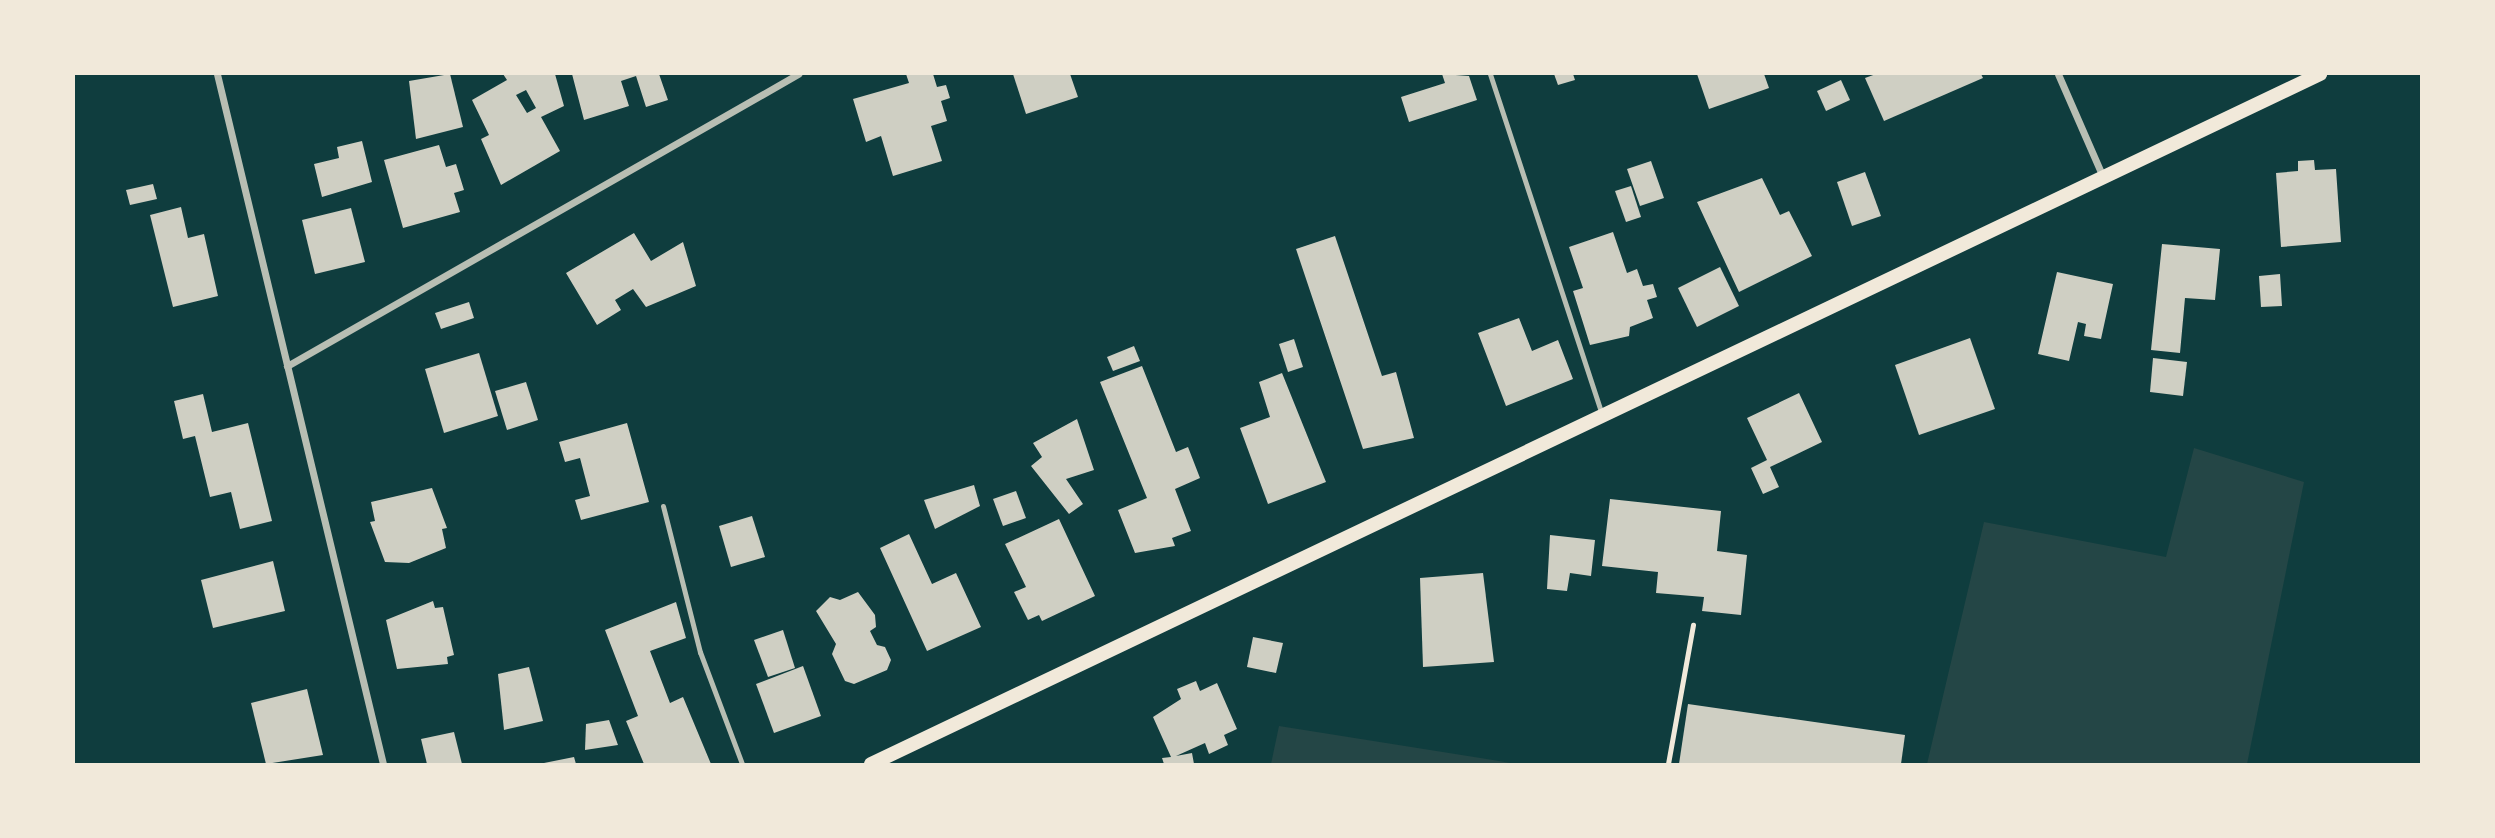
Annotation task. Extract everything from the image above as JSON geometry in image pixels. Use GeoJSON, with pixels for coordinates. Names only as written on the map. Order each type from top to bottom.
{"type":"FeatureCollection","features":[{"type":"Feature","properties":{"kind":"main road"},"geometry":{"type":"LineString","coordinates":[[871,765],[2320,74]]}},
{"type":"Feature","properties":{"kind":"street"},"geometry":{"type":"LineString","coordinates":[[217,74],[383,765]]}},
{"type":"Feature","properties":{"kind":"street"},"geometry":{"type":"LineString","coordinates":[[287,366],[799,74]]}},
{"type":"Feature","properties":{"kind":"street"},"geometry":{"type":"LineString","coordinates":[[2058,74],[2103,177]]}},
{"type":"Feature","properties":{"kind":"lane"},"geometry":{"type":"LineString","coordinates":[[1490,74],[1602,415]]}},
{"type":"Feature","properties":{"kind":"lane"},"geometry":{"type":"LineString","coordinates":[[663,506],[700,652],[742,765]]}},
{"type":"Feature","properties":{"kind":"path"},"geometry":{"type":"LineString","coordinates":[[1668,765],[1693,625]]}},
{"type":"Feature","properties":{"kind":"shaded area"},"geometry":{"type":"Polygon","coordinates":[[[2194,448],[2304,482],[2247,764],[1927,764],[1984,522],[2166,557],[2194,448]]]}},
{"type":"Feature","properties":{"kind":"shaded area"},"geometry":{"type":"Polygon","coordinates":[[[1279,726],[1493,760],[1516,764],[1271,764],[1279,726]]]}},
{"type":"Feature","properties":{"kind":"building"},"geometry":{"type":"Polygon","coordinates":[[[450,74],[463,127],[416,139],[409,81],[450,74]]]}},
{"type":"Feature","properties":{"kind":"building"},"geometry":{"type":"Polygon","coordinates":[[[503,74],[555,74],[564,106],[541,117],[560,151],[501,185],[481,139],[489,135],[472,100],[507,80],[503,74]],[[526,90],[516,95],[527,113],[536,108],[526,90]]]}},
{"type":"Feature","properties":{"kind":"building"},"geometry":{"type":"Polygon","coordinates":[[[572,74],[659,74],[668,100],[646,107],[636,76],[621,81],[629,106],[584,120],[572,74]]]}},
{"type":"Feature","properties":{"kind":"building"},"geometry":{"type":"Polygon","coordinates":[[[906,74],[933,74],[937,87],[946,85],[950,98],[941,101],[947,121],[931,126],[942,161],[893,176],[881,136],[866,142],[853,99],[909,83],[906,74]]]}},
{"type":"Feature","properties":{"kind":"building"},"geometry":{"type":"Polygon","coordinates":[[[1013,74],[1070,74],[1078,97],[1026,114],[1013,74]]]}},
{"type":"Feature","properties":{"kind":"building"},"geometry":{"type":"Polygon","coordinates":[[[1442,74],[1469,76],[1477,100],[1409,122],[1401,97],[1445,83],[1442,74]]]}},
{"type":"Feature","properties":{"kind":"building"},"geometry":{"type":"Polygon","coordinates":[[[1554,74],[1573,74],[1575,80],[1558,85],[1554,74]]]}},
{"type":"Feature","properties":{"kind":"building"},"geometry":{"type":"Polygon","coordinates":[[[1697,74],[1764,74],[1769,88],[1709,109],[1697,74]]]}},
{"type":"Feature","properties":{"kind":"building"},"geometry":{"type":"Polygon","coordinates":[[[1876,74],[1981,74],[1983,78],[1884,121],[1865,78],[1876,74]]]}},
{"type":"Feature","properties":{"kind":"building"},"geometry":{"type":"Polygon","coordinates":[[[1841,80],[1850,100],[1826,111],[1817,91],[1841,80]]]}},
{"type":"Feature","properties":{"kind":"building"},"geometry":{"type":"Polygon","coordinates":[[[362,141],[372,182],[322,197],[314,164],[339,158],[337,147],[362,141]]]}},
{"type":"Feature","properties":{"kind":"building"},"geometry":{"type":"Polygon","coordinates":[[[439,145],[446,167],[456,164],[464,190],[454,193],[460,212],[403,228],[384,160],[439,145]]]}},
{"type":"Feature","properties":{"kind":"building"},"geometry":{"type":"Polygon","coordinates":[[[2314,160],[2315,170],[2336,169],[2341,242],[2281,247],[2276,173],[2298,171],[2298,161],[2314,160]]]}},
{"type":"Feature","properties":{"kind":"building"},"geometry":{"type":"Polygon","coordinates":[[[1651,161],[1664,198],[1640,206],[1627,169],[1651,161]]]}},
{"type":"Feature","properties":{"kind":"building"},"geometry":{"type":"Polygon","coordinates":[[[1865,172],[1881,216],[1852,226],[1837,182],[1865,172]]]}},
{"type":"Feature","properties":{"kind":"building"},"geometry":{"type":"Polygon","coordinates":[[[1762,178],[1780,215],[1789,211],[1812,256],[1739,292],[1697,202],[1762,178]]]}},
{"type":"Feature","properties":{"kind":"building"},"geometry":{"type":"Polygon","coordinates":[[[153,184],[157,199],[130,205],[126,190],[153,184]]]}},
{"type":"Feature","properties":{"kind":"building"},"geometry":{"type":"Polygon","coordinates":[[[1631,186],[1641,217],[1626,222],[1615,191],[1631,186]]]}},
{"type":"Feature","properties":{"kind":"building"},"geometry":{"type":"Polygon","coordinates":[[[181,207],[188,238],[204,234],[218,296],[173,307],[150,215],[181,207]]]}},
{"type":"Feature","properties":{"kind":"building"},"geometry":{"type":"Polygon","coordinates":[[[351,208],[365,262],[315,274],[302,220],[351,208]]]}},
{"type":"Feature","properties":{"kind":"building"},"geometry":{"type":"Polygon","coordinates":[[[1613,232],[1627,273],[1637,269],[1643,286],[1653,284],[1657,297],[1647,300],[1653,318],[1630,327],[1629,336],[1590,345],[1573,291],[1583,288],[1569,247],[1613,232]]]}},
{"type":"Feature","properties":{"kind":"building"},"geometry":{"type":"Polygon","coordinates":[[[634,233],[651,261],[683,242],[696,286],[646,307],[633,289],[615,300],[621,310],[597,325],[566,273],[634,233]]]}},
{"type":"Feature","properties":{"kind":"building"},"geometry":{"type":"Polygon","coordinates":[[[1335,236],[1382,376],[1396,372],[1414,438],[1363,449],[1296,249],[1335,236]]]}},
{"type":"Feature","properties":{"kind":"building"},"geometry":{"type":"Polygon","coordinates":[[[2162,244],[2220,249],[2215,300],[2185,298],[2180,353],[2151,350],[2162,244]]]}},
{"type":"Feature","properties":{"kind":"building"},"geometry":{"type":"Polygon","coordinates":[[[1720,267],[1739,306],[1697,327],[1678,288],[1720,267]]]}},
{"type":"Feature","properties":{"kind":"building"},"geometry":{"type":"Polygon","coordinates":[[[2057,272],[2113,284],[2101,339],[2084,336],[2086,324],[2078,322],[2069,361],[2038,354],[2057,272]]]}},
{"type":"Feature","properties":{"kind":"building"},"geometry":{"type":"Polygon","coordinates":[[[2280,274],[2282,306],[2261,307],[2259,276],[2280,274]]]}},
{"type":"Feature","properties":{"kind":"building"},"geometry":{"type":"Polygon","coordinates":[[[469,302],[474,318],[441,329],[435,313],[469,302]]]}},
{"type":"Feature","properties":{"kind":"building"},"geometry":{"type":"Polygon","coordinates":[[[1519,318],[1532,351],[1558,340],[1573,379],[1506,406],[1478,333],[1519,318]]]}},
{"type":"Feature","properties":{"kind":"building"},"geometry":{"type":"Polygon","coordinates":[[[1970,338],[1995,409],[1919,435],[1895,365],[1970,338]]]}},
{"type":"Feature","properties":{"kind":"building"},"geometry":{"type":"Polygon","coordinates":[[[1294,339],[1303,367],[1288,372],[1279,344],[1294,339]]]}},
{"type":"Feature","properties":{"kind":"building"},"geometry":{"type":"Polygon","coordinates":[[[1134,346],[1140,361],[1113,371],[1107,357],[1134,346]]]}},
{"type":"Feature","properties":{"kind":"building"},"geometry":{"type":"Polygon","coordinates":[[[479,353],[498,416],[444,433],[425,369],[479,353]]]}},
{"type":"Feature","properties":{"kind":"building"},"geometry":{"type":"Polygon","coordinates":[[[2153,358],[2187,362],[2183,396],[2150,392],[2153,358]]]}},
{"type":"Feature","properties":{"kind":"building"},"geometry":{"type":"Polygon","coordinates":[[[1142,366],[1176,452],[1188,447],[1200,478],[1175,489],[1191,531],[1172,538],[1175,546],[1135,553],[1118,510],[1147,498],[1100,382],[1142,366]]]}},
{"type":"Feature","properties":{"kind":"building"},"geometry":{"type":"Polygon","coordinates":[[[1282,373],[1326,482],[1268,504],[1240,428],[1270,417],[1259,382],[1282,373]]]}},
{"type":"Feature","properties":{"kind":"building"},"geometry":{"type":"Polygon","coordinates":[[[526,382],[538,420],[507,430],[495,391],[526,382]]]}},
{"type":"Feature","properties":{"kind":"building"},"geometry":{"type":"Polygon","coordinates":[[[1799,393],[1822,442],[1770,467],[1779,487],[1763,494],[1751,468],[1767,460],[1747,418],[1799,393]]]}},
{"type":"Feature","properties":{"kind":"building"},"geometry":{"type":"Polygon","coordinates":[[[203,394],[212,432],[248,423],[272,521],[240,529],[231,492],[210,497],[195,436],[183,439],[174,401],[203,394]]]}},
{"type":"Feature","properties":{"kind":"building"},"geometry":{"type":"Polygon","coordinates":[[[1077,419],[1094,470],[1066,479],[1083,504],[1069,514],[1031,466],[1042,457],[1033,443],[1077,419]]]}},
{"type":"Feature","properties":{"kind":"building"},"geometry":{"type":"Polygon","coordinates":[[[627,423],[649,502],[581,520],[575,500],[590,496],[580,458],[565,462],[559,442],[627,423]]]}},
{"type":"Feature","properties":{"kind":"building"},"geometry":{"type":"Polygon","coordinates":[[[974,485],[980,506],[935,529],[924,500],[974,485]]]}},
{"type":"Feature","properties":{"kind":"building"},"geometry":{"type":"Polygon","coordinates":[[[432,488],[447,528],[442,529],[446,548],[409,563],[385,562],[370,522],[375,521],[371,502],[432,488]]]}},
{"type":"Feature","properties":{"kind":"building"},"geometry":{"type":"Polygon","coordinates":[[[1016,491],[1026,518],[1003,526],[993,499],[1016,491]]]}},
{"type":"Feature","properties":{"kind":"building"},"geometry":{"type":"Polygon","coordinates":[[[1610,499],[1721,511],[1717,551],[1747,555],[1741,615],[1702,611],[1704,597],[1656,593],[1658,572],[1602,566],[1610,499]]]}},
{"type":"Feature","properties":{"kind":"building"},"geometry":{"type":"Polygon","coordinates":[[[752,516],[765,557],[731,567],[719,526],[752,516]]]}},
{"type":"Feature","properties":{"kind":"building"},"geometry":{"type":"Polygon","coordinates":[[[1059,519],[1095,596],[1042,621],[1039,615],[1028,620],[1014,592],[1026,587],[1005,544],[1059,519]]]}},
{"type":"Feature","properties":{"kind":"building"},"geometry":{"type":"Polygon","coordinates":[[[909,534],[932,584],[956,573],[981,627],[927,651],[880,548],[909,534]]]}},
{"type":"Feature","properties":{"kind":"building"},"geometry":{"type":"Polygon","coordinates":[[[1550,535],[1595,540],[1591,576],[1570,573],[1567,591],[1547,589],[1550,535]]]}},
{"type":"Feature","properties":{"kind":"building"},"geometry":{"type":"Polygon","coordinates":[[[273,561],[285,611],[213,628],[201,580],[273,561]]]}},
{"type":"Feature","properties":{"kind":"building"},"geometry":{"type":"Polygon","coordinates":[[[1483,573],[1494,662],[1423,667],[1420,578],[1483,573]]]}},
{"type":"Feature","properties":{"kind":"building"},"geometry":{"type":"Polygon","coordinates":[[[858,592],[875,615],[876,627],[870,631],[877,645],[885,647],[891,660],[887,670],[854,684],[845,681],[832,654],[836,644],[816,611],[830,597],[840,600],[858,592]]]}},
{"type":"Feature","properties":{"kind":"building"},"geometry":{"type":"Polygon","coordinates":[[[433,601],[435,608],[443,607],[454,655],[447,657],[448,664],[397,669],[386,620],[433,601]]]}},
{"type":"Feature","properties":{"kind":"building"},"geometry":{"type":"Polygon","coordinates":[[[676,602],[686,638],[650,651],[670,703],[683,697],[711,764],[644,764],[626,721],[638,716],[605,630],[676,602]]]}},
{"type":"Feature","properties":{"kind":"building"},"geometry":{"type":"Polygon","coordinates":[[[783,630],[795,668],[768,677],[754,640],[783,630]]]}},
{"type":"Feature","properties":{"kind":"building"},"geometry":{"type":"Polygon","coordinates":[[[1253,637],[1283,643],[1276,673],[1247,667],[1253,637]]]}},
{"type":"Feature","properties":{"kind":"building"},"geometry":{"type":"Polygon","coordinates":[[[803,666],[821,716],[774,733],[756,684],[803,666]]]}},
{"type":"Feature","properties":{"kind":"building"},"geometry":{"type":"Polygon","coordinates":[[[529,667],[543,721],[504,730],[498,674],[529,667]]]}},
{"type":"Feature","properties":{"kind":"building"},"geometry":{"type":"Polygon","coordinates":[[[1196,681],[1200,691],[1217,683],[1237,729],[1224,735],[1228,745],[1209,754],[1205,743],[1176,756],[1192,753],[1194,764],[1164,764],[1162,758],[1171,757],[1153,717],[1181,699],[1177,689],[1196,681]]]}},
{"type":"Feature","properties":{"kind":"building"},"geometry":{"type":"Polygon","coordinates":[[[307,689],[323,755],[266,764],[251,703],[307,689]]]}},
{"type":"Feature","properties":{"kind":"building"},"geometry":{"type":"Polygon","coordinates":[[[1688,704],[1905,735],[1901,764],[1679,764],[1688,704]]]}},
{"type":"Feature","properties":{"kind":"building"},"geometry":{"type":"Polygon","coordinates":[[[609,720],[618,745],[585,750],[586,724],[609,720]]]}},
{"type":"Feature","properties":{"kind":"building"},"geometry":{"type":"Polygon","coordinates":[[[454,732],[462,764],[427,764],[421,739],[454,732]]]}},
{"type":"Feature","properties":{"kind":"building"},"geometry":{"type":"Polygon","coordinates":[[[574,757],[576,764],[544,764],[544,763],[574,757]]]}}]}
